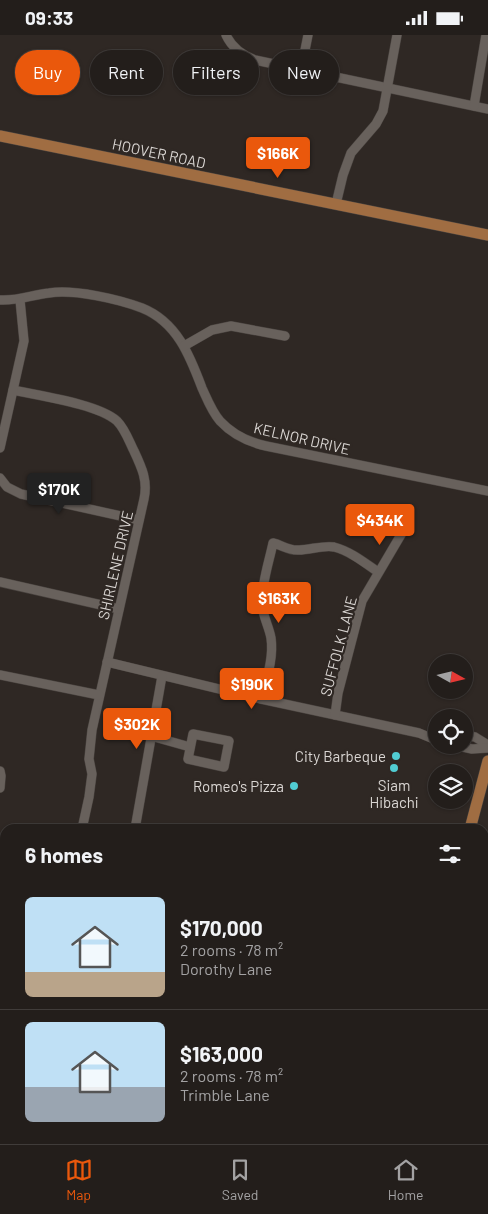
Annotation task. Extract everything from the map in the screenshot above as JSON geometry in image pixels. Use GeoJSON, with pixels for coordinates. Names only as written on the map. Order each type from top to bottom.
{"type":"FeatureCollection","features":[{"type":"Feature","properties":{"kind":"main road","name":"HOOVER ROAD"},"geometry":{"type":"LineString","coordinates":[[0,135],[488,235]]}},
{"type":"Feature","properties":{"kind":"main road"},"geometry":{"type":"LineString","coordinates":[[471,824],[488,761]]}},
{"type":"Feature","properties":{"kind":"street"},"geometry":{"type":"LineString","coordinates":[[305,50],[308,35]]}},
{"type":"Feature","properties":{"kind":"street"},"geometry":{"type":"LineString","coordinates":[[336,205],[347,162],[380,117],[388,88],[397,35]]}},
{"type":"Feature","properties":{"kind":"street"},"geometry":{"type":"LineString","coordinates":[[474,106],[486,35]]}},
{"type":"Feature","properties":{"kind":"street"},"geometry":{"type":"LineString","coordinates":[[227,38],[240,53],[247,57],[269,62]]}},
{"type":"Feature","properties":{"kind":"street"},"geometry":{"type":"LineString","coordinates":[[339,78],[488,109]]}},
{"type":"Feature","properties":{"kind":"street","name":"KELNOR DRIVE"},"geometry":{"type":"LineString","coordinates":[[0,300],[20,300],[48,293],[74,293],[132,305],[152,313],[167,324],[184,346],[212,411],[226,427],[244,439],[266,446],[488,491]]}},
{"type":"Feature","properties":{"kind":"street"},"geometry":{"type":"LineString","coordinates":[[0,448],[24,341],[20,300]]}},
{"type":"Feature","properties":{"kind":"street"},"geometry":{"type":"LineString","coordinates":[[184,346],[212,330],[231,326],[285,336]]}},
{"type":"Feature","properties":{"kind":"street","name":"SHIRLENE DRIVE"},"geometry":{"type":"LineString","coordinates":[[14,390],[103,411],[118,422],[124,430],[144,475],[146,491],[92,730],[89,759],[92,774],[83,824]]}},
{"type":"Feature","properties":{"kind":"street"},"geometry":{"type":"LineString","coordinates":[[0,478],[7,487],[21,494],[139,520]]}},
{"type":"Feature","properties":{"kind":"street","name":"SUFFOLK LANE"},"geometry":{"type":"LineString","coordinates":[[335,715],[359,609],[378,572],[402,533]]}},
{"type":"Feature","properties":{"kind":"street"},"geometry":{"type":"LineString","coordinates":[[262,699],[272,650],[262,602],[264,583],[273,543],[298,550],[334,547],[362,561],[378,572]]}},
{"type":"Feature","properties":{"kind":"street"},"geometry":{"type":"LineString","coordinates":[[0,582],[120,609]]}},
{"type":"Feature","properties":{"kind":"street"},"geometry":{"type":"LineString","coordinates":[[107,662],[262,699],[419,733],[428,737]]}},
{"type":"Feature","properties":{"kind":"street"},"geometry":{"type":"LineString","coordinates":[[0,675],[99,695]]}},
{"type":"Feature","properties":{"kind":"street"},"geometry":{"type":"LineString","coordinates":[[136,824],[162,676]]}},
{"type":"Feature","properties":{"kind":"street"},"geometry":{"type":"LineString","coordinates":[[419,733],[428,732]]}},
{"type":"Feature","properties":{"kind":"street"},"geometry":{"type":"LineString","coordinates":[[193,734],[229,741],[224,767],[188,759],[190,747],[193,734]]}},
{"type":"Feature","properties":{"kind":"street"},"geometry":{"type":"LineString","coordinates":[[151,736],[190,747]]}},
{"type":"Feature","properties":{"kind":"street"},"geometry":{"type":"LineString","coordinates":[[473,737],[488,747]]}},
{"type":"Feature","properties":{"kind":"street"},"geometry":{"type":"LineString","coordinates":[[473,749],[488,747]]}},
{"type":"Feature","properties":{"kind":"street"},"geometry":{"type":"LineString","coordinates":[[0,771],[0,788]]}},
{"type":"Feature","properties":{"kind":"place","name":"City Barbeque"},"geometry":{"type":"Point","coordinates":[396,756]}},
{"type":"Feature","properties":{"kind":"place","name":"Siam Hibachi"},"geometry":{"type":"Point","coordinates":[394,768]}},
{"type":"Feature","properties":{"kind":"place","name":"Romeo's Pizza"},"geometry":{"type":"Point","coordinates":[294,786]}}]}
